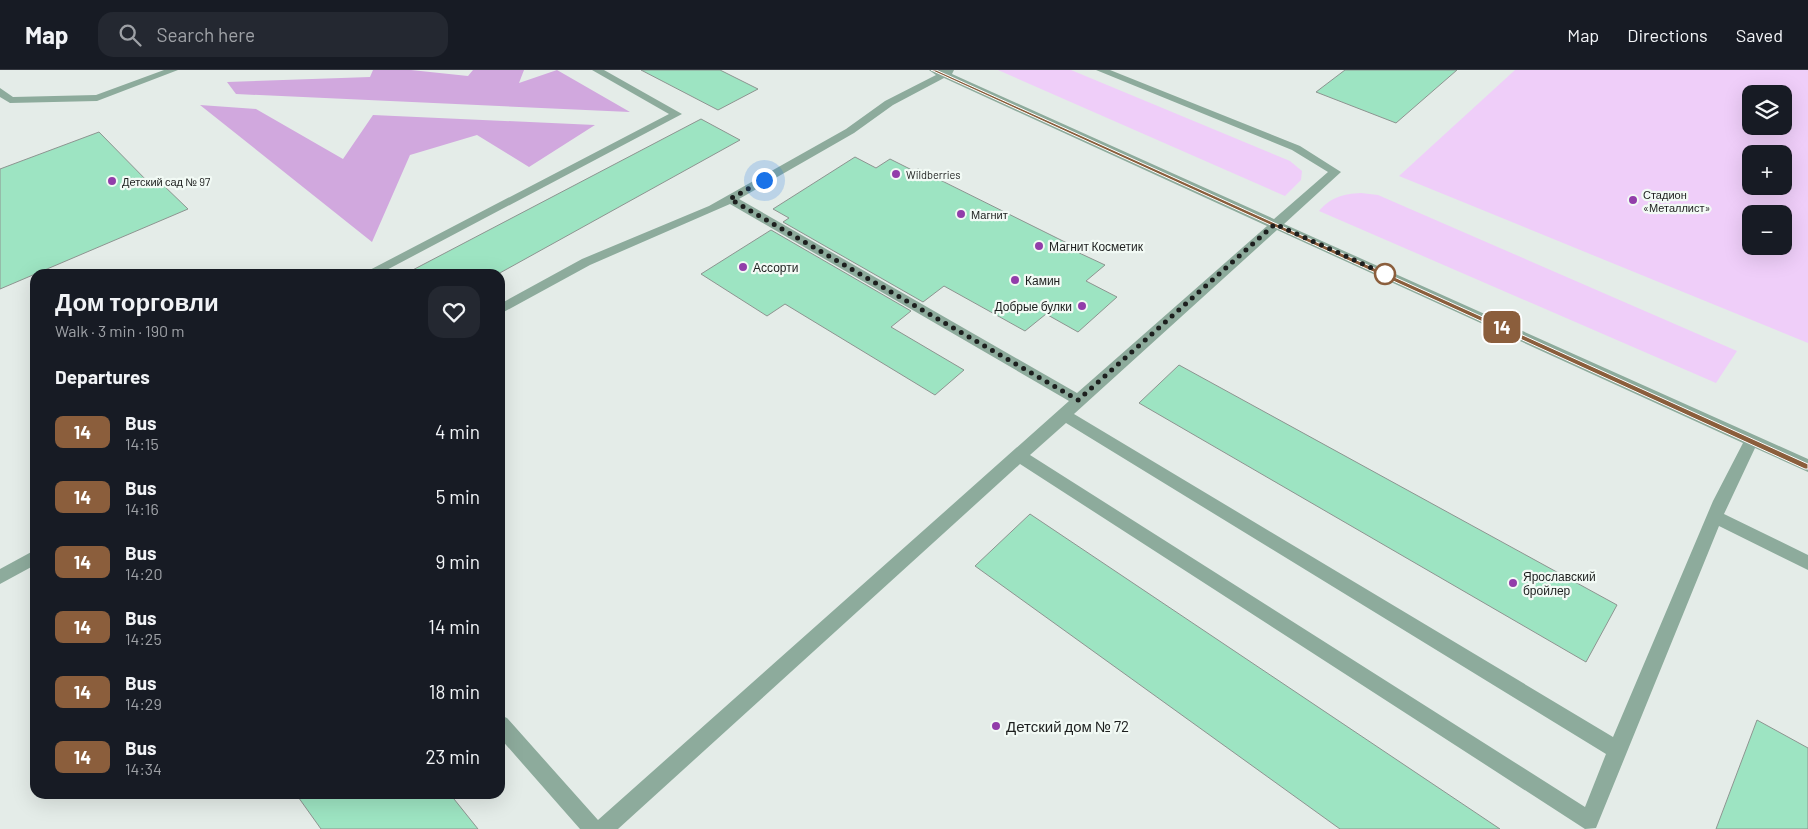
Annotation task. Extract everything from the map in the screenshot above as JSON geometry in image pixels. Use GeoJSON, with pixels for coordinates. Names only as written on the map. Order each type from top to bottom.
{"type":"FeatureCollection","features":[{"type":"Feature","properties":{"kind":"street"},"geometry":{"type":"LineString","coordinates":[[0,91],[10,100],[97,98],[173,70]]}},
{"type":"Feature","properties":{"kind":"street"},"geometry":{"type":"LineString","coordinates":[[378,269],[677,114],[597,70]]}},
{"type":"Feature","properties":{"kind":"street"},"geometry":{"type":"LineString","coordinates":[[603,829],[1065,415],[1078,400],[1335,172],[1296,148],[1101,70]]}},
{"type":"Feature","properties":{"kind":"street"},"geometry":{"type":"LineString","coordinates":[[505,307],[586,262],[713,209],[850,131],[889,103],[944,72],[1808,466]]}},
{"type":"Feature","properties":{"kind":"street"},"geometry":{"type":"LineString","coordinates":[[730,199],[1078,400]]}},
{"type":"Feature","properties":{"kind":"street"},"geometry":{"type":"LineString","coordinates":[[1065,415],[1617,750]]}},
{"type":"Feature","properties":{"kind":"street"},"geometry":{"type":"LineString","coordinates":[[1019,456],[1589,821],[1715,517],[1751,441]]}},
{"type":"Feature","properties":{"kind":"street"},"geometry":{"type":"LineString","coordinates":[[1715,517],[1808,563]]}},
{"type":"Feature","properties":{"kind":"street"},"geometry":{"type":"LineString","coordinates":[[0,577],[30,560]]}},
{"type":"Feature","properties":{"kind":"street"},"geometry":{"type":"LineString","coordinates":[[505,730],[593,829]]}},
{"type":"Feature","properties":{"kind":"shaded area"},"geometry":{"type":"Polygon","coordinates":[[[373,70],[411,70],[468,76],[473,70],[524,70],[519,83],[557,70],[630,112],[236,94],[227,82],[370,77],[373,70]]]}},
{"type":"Feature","properties":{"kind":"shaded area"},"geometry":{"type":"Polygon","coordinates":[[[998,70],[1071,70],[1290,161],[1302,171],[1301,180],[1285,196],[998,70]]]}},
{"type":"Feature","properties":{"kind":"shaded area","name":"Стадион «Металлист»"},"geometry":{"type":"Polygon","coordinates":[[[1515,70],[1808,70],[1808,343],[1399,176],[1515,70]]]}},
{"type":"Feature","properties":{"kind":"shaded area"},"geometry":{"type":"Polygon","coordinates":[[[200,105],[256,109],[343,159],[373,115],[595,125],[529,167],[477,135],[410,155],[372,242],[200,105]]]}},
{"type":"Feature","properties":{"kind":"shaded area"},"geometry":{"type":"Polygon","coordinates":[[[1361,193],[1378,195],[1737,351],[1716,383],[1319,211],[1328,202],[1338,197],[1361,193]]]}},
{"type":"Feature","properties":{"kind":"building"},"geometry":{"type":"Polygon","coordinates":[[[641,70],[720,70],[758,89],[718,110],[641,70]]]}},
{"type":"Feature","properties":{"kind":"building"},"geometry":{"type":"Polygon","coordinates":[[[1345,70],[1457,70],[1396,123],[1316,92],[1345,70]]]}},
{"type":"Feature","properties":{"kind":"building"},"geometry":{"type":"Polygon","coordinates":[[[701,119],[740,140],[505,270],[415,269],[701,119]]]}},
{"type":"Feature","properties":{"kind":"building"},"geometry":{"type":"Polygon","coordinates":[[[99,132],[153,187],[161,183],[188,209],[47,269],[30,269],[30,276],[0,289],[0,169],[99,132]]]}},
{"type":"Feature","properties":{"kind":"building"},"geometry":{"type":"Polygon","coordinates":[[[855,157],[876,168],[890,159],[914,171],[918,169],[1079,249],[1075,251],[1105,265],[1086,281],[1117,297],[1078,332],[1046,314],[1025,331],[944,286],[923,302],[783,222],[789,218],[773,209],[855,157]]]}},
{"type":"Feature","properties":{"kind":"building"},"geometry":{"type":"Polygon","coordinates":[[[771,230],[911,311],[891,327],[964,370],[935,395],[785,304],[767,316],[701,274],[771,230]]]}},
{"type":"Feature","properties":{"kind":"building"},"geometry":{"type":"Polygon","coordinates":[[[1179,365],[1617,605],[1586,662],[1139,403],[1179,365]]]}},
{"type":"Feature","properties":{"kind":"building"},"geometry":{"type":"Polygon","coordinates":[[[1030,514],[1500,829],[1340,829],[975,566],[1030,514]]]}},
{"type":"Feature","properties":{"kind":"building"},"geometry":{"type":"Polygon","coordinates":[[[1757,720],[1808,748],[1808,829],[1716,829],[1757,720]]]}},
{"type":"Feature","properties":{"kind":"building"},"geometry":{"type":"Polygon","coordinates":[[[300,799],[454,799],[478,829],[321,829],[300,799]]]}},
{"type":"Feature","properties":{"kind":"bus line","name":"14"},"geometry":{"type":"LineString","coordinates":[[934,70],[1808,466]]}},
{"type":"Feature","properties":{"kind":"place","name":"Wildberries"},"geometry":{"type":"Point","coordinates":[896,174]}},
{"type":"Feature","properties":{"kind":"place","name":"Детский сад № 97"},"geometry":{"type":"Point","coordinates":[112,181]}},
{"type":"Feature","properties":{"kind":"place","name":"Стадион «Металлист»"},"geometry":{"type":"Point","coordinates":[1633,200]}},
{"type":"Feature","properties":{"kind":"place","name":"Магнит"},"geometry":{"type":"Point","coordinates":[961,214]}},
{"type":"Feature","properties":{"kind":"place","name":"Магнит Косметик"},"geometry":{"type":"Point","coordinates":[1039,246]}},
{"type":"Feature","properties":{"kind":"place","name":"Ассорти"},"geometry":{"type":"Point","coordinates":[743,267]}},
{"type":"Feature","properties":{"kind":"place","name":"Камин"},"geometry":{"type":"Point","coordinates":[1015,280]}},
{"type":"Feature","properties":{"kind":"place","name":"Добрые булки"},"geometry":{"type":"Point","coordinates":[1082,306]}},
{"type":"Feature","properties":{"kind":"place","name":"Ярославский бройлер"},"geometry":{"type":"Point","coordinates":[1513,583]}},
{"type":"Feature","properties":{"kind":"place","name":"Детский дом № 72"},"geometry":{"type":"Point","coordinates":[996,726]}},
{"type":"Feature","properties":{"kind":"route"},"geometry":{"type":"LineString","coordinates":[[764,180],[730,199],[1078,400],[1275,224],[1385,274]]}}]}
